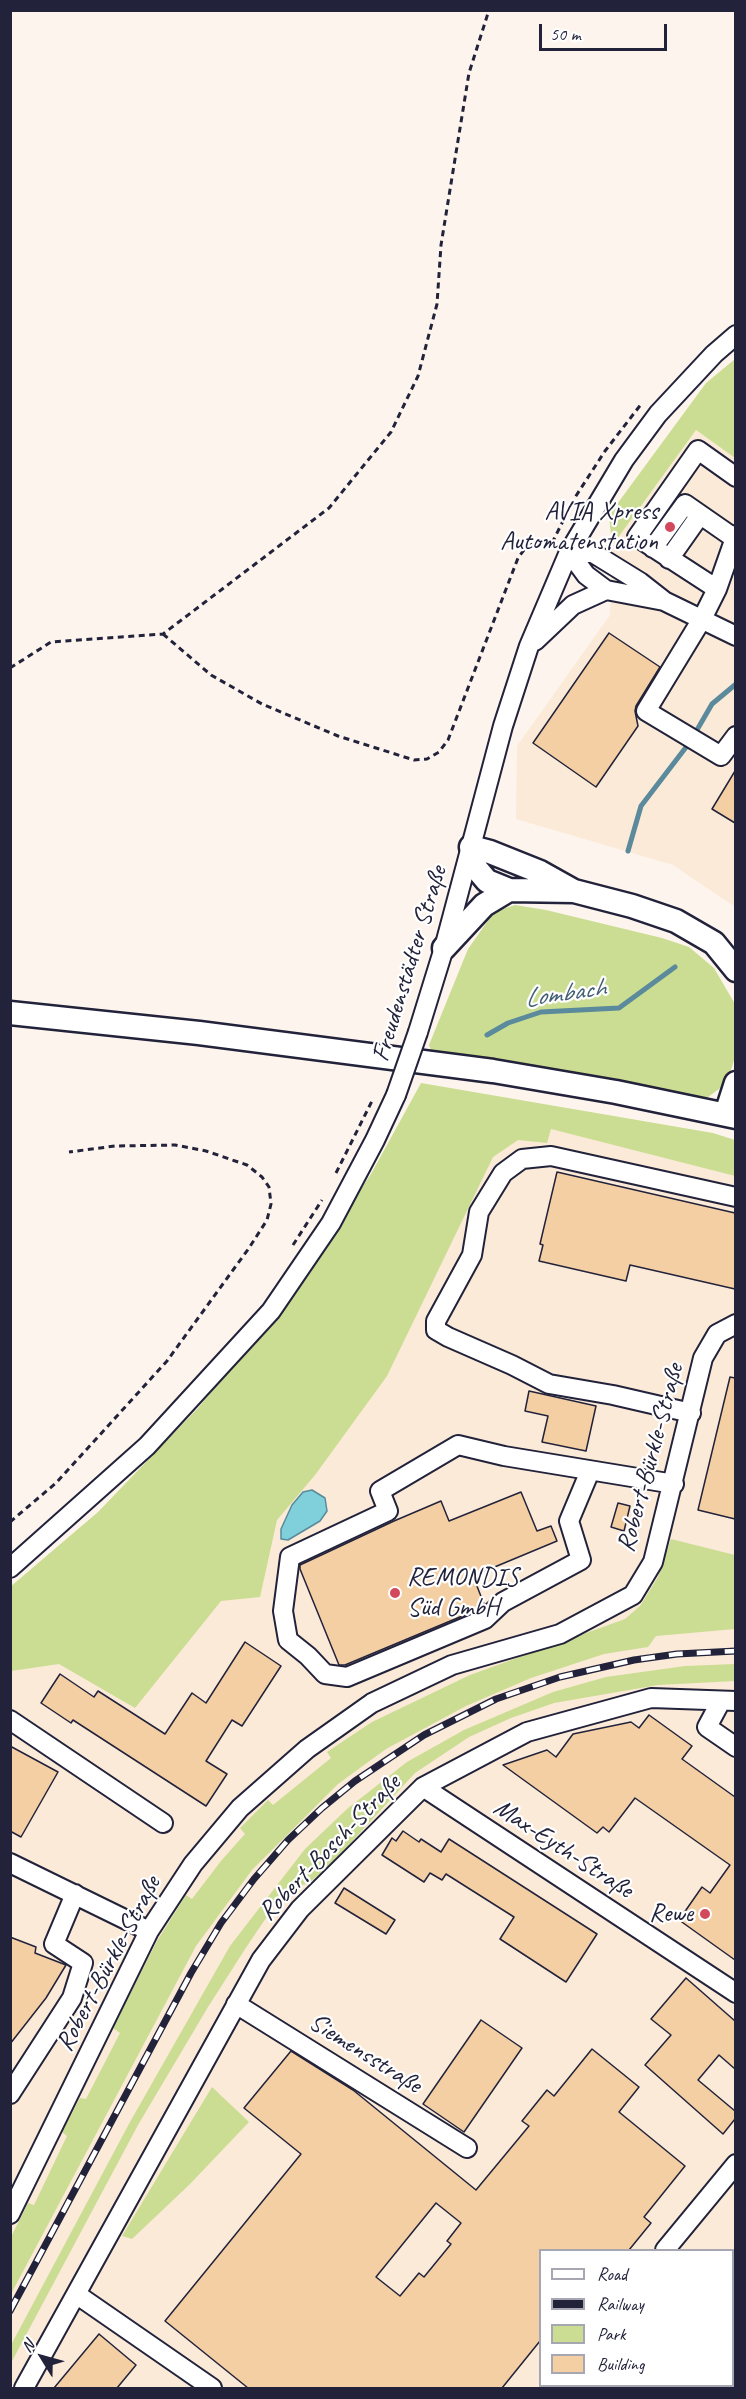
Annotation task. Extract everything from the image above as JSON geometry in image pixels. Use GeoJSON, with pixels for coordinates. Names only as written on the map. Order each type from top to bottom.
{"type":"FeatureCollection","features":[{"type":"Feature","properties":{"kind":"main road"},"geometry":{"type":"LineString","coordinates":[[574,891],[540,872],[490,852],[471,848],[476,868],[487,881],[509,890],[574,891],[632,906],[676,921],[714,943],[735,970]]}},
{"type":"Feature","properties":{"kind":"main road"},"geometry":{"type":"LineString","coordinates":[[444,948],[484,904],[509,890]]}},
{"type":"Feature","properties":{"kind":"main road"},"geometry":{"type":"LineString","coordinates":[[10,1012],[199,1033],[493,1071],[731,1115],[735,1083]]}},
{"type":"Feature","properties":{"kind":"street","name":"Freudenstädter Straße"},"geometry":{"type":"LineString","coordinates":[[10,1568],[147,1446],[271,1311],[331,1223],[396,1095],[444,948],[503,726],[529,646],[568,552],[624,460],[658,414],[735,335]]}},
{"type":"Feature","properties":{"kind":"street"},"geometry":{"type":"LineString","coordinates":[[717,589],[637,537],[698,450],[735,477]]}},
{"type":"Feature","properties":{"kind":"street"},"geometry":{"type":"LineString","coordinates":[[668,492],[735,536],[717,589],[702,619],[646,711],[721,756],[735,736]]}},
{"type":"Feature","properties":{"kind":"street"},"geometry":{"type":"LineString","coordinates":[[653,548],[685,504]]}},
{"type":"Feature","properties":{"kind":"street"},"geometry":{"type":"LineString","coordinates":[[669,559],[700,515]]}},
{"type":"Feature","properties":{"kind":"street"},"geometry":{"type":"LineString","coordinates":[[568,552],[586,576],[606,590],[664,602],[735,636]]}},
{"type":"Feature","properties":{"kind":"street"},"geometry":{"type":"LineString","coordinates":[[568,552],[593,553],[640,582],[664,602]]}},
{"type":"Feature","properties":{"kind":"street"},"geometry":{"type":"LineString","coordinates":[[529,646],[573,605],[606,590]]}},
{"type":"Feature","properties":{"kind":"street"},"geometry":{"type":"LineString","coordinates":[[691,1413],[549,1383],[448,1337],[436,1330],[436,1321],[472,1256],[479,1212],[502,1173],[522,1159],[551,1156],[735,1197]]}},
{"type":"Feature","properties":{"kind":"street","name":"Robert-Bürkle-Straße"},"geometry":{"type":"LineString","coordinates":[[10,2214],[149,1931],[193,1864],[240,1808],[307,1749],[372,1703],[452,1665],[560,1634],[633,1595],[653,1562],[704,1358],[717,1334],[735,1324]]}},
{"type":"Feature","properties":{"kind":"street"},"geometry":{"type":"LineString","coordinates":[[590,1471],[568,1521],[581,1560],[503,1602],[485,1619],[347,1677],[326,1674],[288,1640],[283,1611],[290,1557],[388,1511],[380,1491],[458,1445],[504,1456],[674,1484]]}},
{"type":"Feature","properties":{"kind":"street","name":"Robert-Bosch-Straße"},"geometry":{"type":"LineString","coordinates":[[24,2388],[261,1960],[300,1909],[423,1787],[527,1732],[651,1698],[728,1701]]}},
{"type":"Feature","properties":{"kind":"street"},"geometry":{"type":"LineString","coordinates":[[728,1701],[707,1727],[735,1747]]}},
{"type":"Feature","properties":{"kind":"street"},"geometry":{"type":"LineString","coordinates":[[10,1720],[163,1823]]}},
{"type":"Feature","properties":{"kind":"street","name":"Max-Eyth-Straße"},"geometry":{"type":"LineString","coordinates":[[423,1787],[614,1906],[735,1994]]}},
{"type":"Feature","properties":{"kind":"street"},"geometry":{"type":"LineString","coordinates":[[15,1867],[149,1931]]}},
{"type":"Feature","properties":{"kind":"street"},"geometry":{"type":"LineString","coordinates":[[10,2094],[72,1998],[83,1963],[54,1944],[75,1894]]}},
{"type":"Feature","properties":{"kind":"street","name":"Siemensstraße"},"geometry":{"type":"LineString","coordinates":[[236,2004],[467,2148]]}},
{"type":"Feature","properties":{"kind":"street"},"geometry":{"type":"LineString","coordinates":[[666,2249],[735,2164]]}},
{"type":"Feature","properties":{"kind":"street"},"geometry":{"type":"LineString","coordinates":[[76,2294],[212,2388]]}},
{"type":"Feature","properties":{"kind":"path"},"geometry":{"type":"LineString","coordinates":[[10,668],[51,642],[163,634],[329,508],[391,432],[418,376],[437,304],[441,245],[465,95],[469,73],[489,10]]}},
{"type":"Feature","properties":{"kind":"path"},"geometry":{"type":"LineString","coordinates":[[163,634],[211,675],[262,704],[338,736],[414,760],[428,759],[439,752],[448,740],[518,558],[527,546],[542,542],[552,544]]}},
{"type":"Feature","properties":{"kind":"path"},"geometry":{"type":"LineString","coordinates":[[335,1174],[373,1099]]}},
{"type":"Feature","properties":{"kind":"path"},"geometry":{"type":"LineString","coordinates":[[10,1522],[56,1483],[167,1361],[249,1248],[267,1220],[271,1204],[269,1187],[247,1165],[206,1151],[175,1144],[115,1146],[69,1152]]}},
{"type":"Feature","properties":{"kind":"path"},"geometry":{"type":"LineString","coordinates":[[288,1252],[324,1195]]}},
{"type":"Feature","properties":{"kind":"shaded area"},"geometry":{"type":"Polygon","coordinates":[[[696,430],[735,458],[736,609],[733,616],[736,617],[735,907],[673,865],[516,819],[517,746],[610,615],[612,546],[696,430]]]}},
{"type":"Feature","properties":{"kind":"shaded area"},"geometry":{"type":"Polygon","coordinates":[[[429,1097],[735,1176],[735,2388],[11,2388],[10,1614],[340,1260],[429,1097]]]}},
{"type":"Feature","properties":{"kind":"green space"},"geometry":{"type":"Polygon","coordinates":[[[735,359],[735,458],[696,430],[612,546],[609,515],[706,383],[735,359]]]}},
{"type":"Feature","properties":{"kind":"green space"},"geometry":{"type":"Polygon","coordinates":[[[515,905],[546,910],[662,938],[689,947],[714,968],[735,1004],[735,1057],[727,1083],[704,1100],[431,1050],[429,1045],[468,949],[494,912],[515,905]]]}},
{"type":"Feature","properties":{"kind":"green space"},"geometry":{"type":"Polygon","coordinates":[[[421,1083],[713,1133],[735,1140],[735,1176],[551,1129],[547,1143],[518,1140],[493,1157],[387,1376],[315,1475],[277,1520],[260,1597],[221,1601],[135,1708],[59,1664],[11,1671],[10,1587],[98,1512],[198,1408],[294,1292],[371,1174],[421,1083]]]}},
{"type":"Feature","properties":{"kind":"green space"},"geometry":{"type":"Polygon","coordinates":[[[671,1539],[735,1555],[735,1629],[656,1636],[648,1647],[604,1654],[531,1678],[466,1706],[386,1749],[338,1784],[252,1870],[196,1946],[11,2294],[10,2239],[28,2203],[34,2205],[67,2136],[62,2132],[80,2098],[86,2099],[120,2033],[113,2028],[157,1941],[186,1895],[192,1899],[245,1834],[240,1828],[268,1800],[273,1805],[331,1758],[327,1752],[372,1722],[470,1675],[625,1619],[640,1606],[658,1577],[671,1539]]]}},
{"type":"Feature","properties":{"kind":"green space"},"geometry":{"type":"Polygon","coordinates":[[[735,1664],[735,1681],[658,1685],[554,1703],[511,1718],[469,1737],[415,1773],[333,1862],[308,1884],[287,1887],[208,2007],[138,2125],[11,2363],[11,2345],[130,2122],[230,1946],[305,1849],[347,1809],[407,1762],[464,1730],[553,1692],[606,1677],[685,1666],[735,1664]]]}},
{"type":"Feature","properties":{"kind":"green space"},"geometry":{"type":"Polygon","coordinates":[[[212,2087],[249,2122],[190,2184],[132,2239],[122,2236],[212,2087]]]}},
{"type":"Feature","properties":{"kind":"water"},"geometry":{"type":"Polygon","coordinates":[[[312,1490],[325,1498],[327,1511],[320,1521],[288,1540],[281,1539],[281,1529],[292,1505],[303,1492],[312,1490]]]}},
{"type":"Feature","properties":{"kind":"building"},"geometry":{"type":"Polygon","coordinates":[[[609,633],[660,667],[636,706],[638,726],[596,787],[533,743],[609,633]]]}},
{"type":"Feature","properties":{"kind":"building"},"geometry":{"type":"Polygon","coordinates":[[[735,771],[735,823],[712,809],[735,771]]]}},
{"type":"Feature","properties":{"kind":"building"},"geometry":{"type":"Polygon","coordinates":[[[557,1172],[735,1213],[735,1289],[630,1265],[626,1281],[539,1261],[543,1245],[540,1244],[557,1172]]]}},
{"type":"Feature","properties":{"kind":"building"},"geometry":{"type":"Polygon","coordinates":[[[730,1377],[735,1378],[735,1519],[698,1510],[730,1377]]]}},
{"type":"Feature","properties":{"kind":"building"},"geometry":{"type":"Polygon","coordinates":[[[529,1391],[596,1406],[586,1451],[542,1442],[548,1416],[525,1411],[529,1391]]]}},
{"type":"Feature","properties":{"kind":"building","name":"REMONDIS Süd GmbH"},"geometry":{"type":"Polygon","coordinates":[[[521,1492],[537,1531],[551,1526],[557,1541],[473,1576],[484,1604],[479,1609],[345,1665],[339,1665],[300,1565],[441,1501],[449,1521],[521,1492]]]}},
{"type":"Feature","properties":{"kind":"building"},"geometry":{"type":"Polygon","coordinates":[[[618,1503],[630,1506],[624,1531],[611,1527],[618,1503]]]}},
{"type":"Feature","properties":{"kind":"building"},"geometry":{"type":"Polygon","coordinates":[[[245,1642],[281,1666],[242,1726],[232,1720],[206,1761],[227,1774],[206,1806],[73,1720],[71,1723],[41,1703],[60,1674],[94,1697],[98,1691],[165,1734],[192,1693],[206,1703],[245,1642]]]}},
{"type":"Feature","properties":{"kind":"building"},"geometry":{"type":"Polygon","coordinates":[[[649,1715],[692,1746],[682,1759],[735,1797],[735,1960],[679,1920],[702,1887],[710,1893],[730,1865],[635,1798],[609,1832],[603,1827],[597,1833],[503,1765],[547,1750],[556,1757],[573,1734],[631,1722],[639,1728],[649,1715]]]}},
{"type":"Feature","properties":{"kind":"building"},"geometry":{"type":"Polygon","coordinates":[[[10,1746],[58,1772],[21,1837],[10,1831],[10,1746]]]}},
{"type":"Feature","properties":{"kind":"building"},"geometry":{"type":"Polygon","coordinates":[[[403,1831],[419,1842],[421,1839],[441,1852],[449,1839],[597,1934],[566,1982],[500,1939],[514,1917],[446,1874],[442,1880],[430,1873],[424,1882],[382,1855],[392,1838],[396,1841],[403,1831]]]}},
{"type":"Feature","properties":{"kind":"building"},"geometry":{"type":"Polygon","coordinates":[[[344,1888],[395,1920],[386,1934],[335,1903],[344,1888]]]}},
{"type":"Feature","properties":{"kind":"building"},"geometry":{"type":"Polygon","coordinates":[[[10,1937],[36,1947],[35,1953],[66,1965],[46,1998],[10,2044],[10,1937]]]}},
{"type":"Feature","properties":{"kind":"building"},"geometry":{"type":"Polygon","coordinates":[[[686,1978],[735,2021],[735,2069],[719,2055],[698,2080],[735,2111],[735,2119],[723,2134],[645,2065],[671,2035],[651,2019],[686,1978]]]}},
{"type":"Feature","properties":{"kind":"building"},"geometry":{"type":"Polygon","coordinates":[[[481,2020],[522,2048],[464,2132],[423,2104],[481,2020]]]}},
{"type":"Feature","properties":{"kind":"building"},"geometry":{"type":"Polygon","coordinates":[[[592,2049],[639,2087],[619,2112],[685,2166],[644,2217],[651,2223],[630,2249],[539,2249],[539,2342],[502,2388],[248,2388],[165,2321],[301,2154],[244,2108],[291,2051],[353,2090],[476,2190],[529,2126],[522,2121],[547,2090],[554,2096],[592,2049]],[[436,2203],[376,2277],[400,2296],[419,2273],[424,2277],[451,2244],[447,2241],[461,2223],[436,2203]]]}},
{"type":"Feature","properties":{"kind":"building"},"geometry":{"type":"Polygon","coordinates":[[[99,2334],[136,2365],[117,2388],[54,2388],[99,2334]]]}},
{"type":"Feature","properties":{"kind":"waterway","name":"Lombach"},"geometry":{"type":"LineString","coordinates":[[628,851],[641,806],[690,742],[712,704],[736,684]]}},
{"type":"Feature","properties":{"kind":"waterway","name":"Lombach"},"geometry":{"type":"LineString","coordinates":[[487,1035],[508,1023],[541,1012],[619,1008],[675,967]]}},
{"type":"Feature","properties":{"kind":"railway"},"geometry":{"type":"LineString","coordinates":[[10,2311],[191,1973],[221,1923],[254,1879],[288,1840],[322,1808],[355,1781],[424,1735],[496,1699],[560,1677],[634,1660],[677,1654],[736,1651]]}},
{"type":"Feature","properties":{"kind":"place","name":"AVIA Xpress Automatenstation"},"geometry":{"type":"Point","coordinates":[670,527]}},
{"type":"Feature","properties":{"kind":"place","name":"REMONDIS Süd GmbH"},"geometry":{"type":"Point","coordinates":[395,1593]}},
{"type":"Feature","properties":{"kind":"place","name":"Rewe"},"geometry":{"type":"Point","coordinates":[705,1914]}}]}
